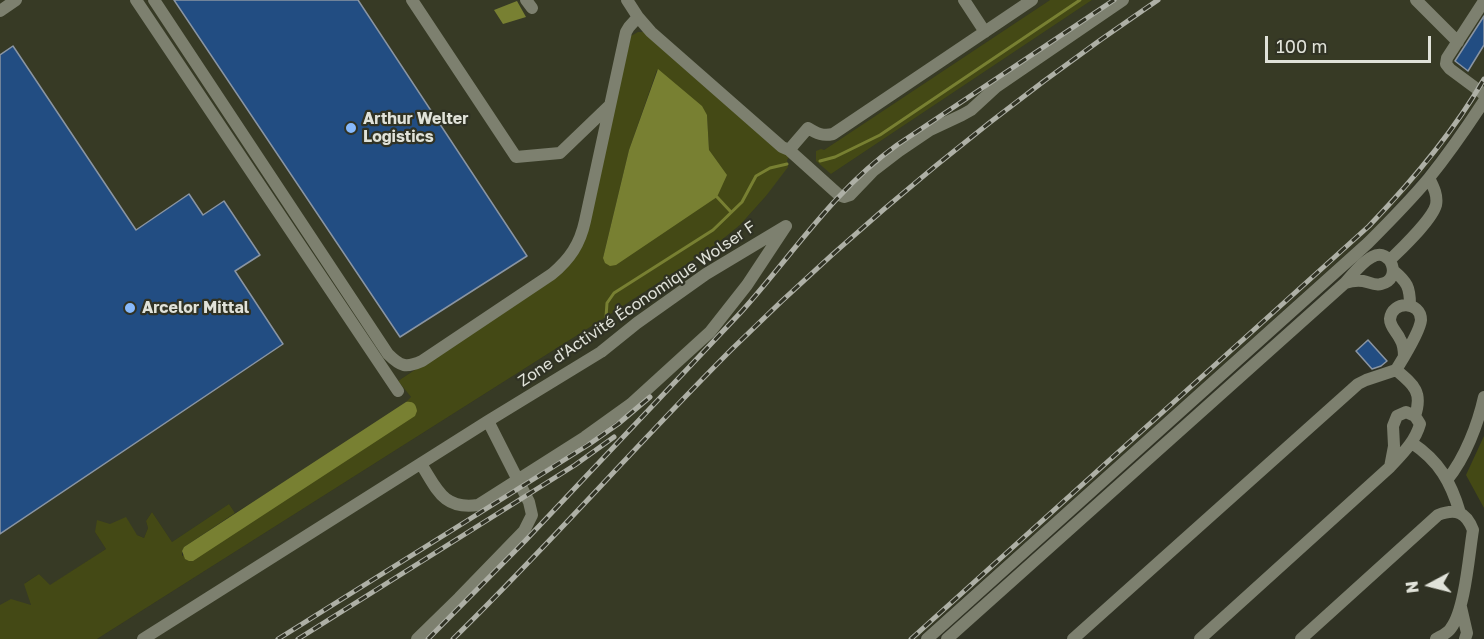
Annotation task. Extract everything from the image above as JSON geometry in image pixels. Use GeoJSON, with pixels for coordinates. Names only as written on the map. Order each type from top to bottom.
{"type":"FeatureCollection","features":[{"type":"Feature","properties":{"kind":"lane"},"geometry":{"type":"LineString","coordinates":[[0,11],[16,0]]}},
{"type":"Feature","properties":{"kind":"lane"},"geometry":{"type":"LineString","coordinates":[[136,0],[398,391]]}},
{"type":"Feature","properties":{"kind":"lane"},"geometry":{"type":"LineString","coordinates":[[154,0],[388,354],[397,363],[410,366],[422,361],[543,281],[564,264],[574,251],[581,236],[626,33],[638,17]]}},
{"type":"Feature","properties":{"kind":"lane"},"geometry":{"type":"LineString","coordinates":[[412,0],[516,156],[560,153],[609,105]]}},
{"type":"Feature","properties":{"kind":"lane"},"geometry":{"type":"LineString","coordinates":[[627,0],[651,32],[696,73],[844,197],[850,195],[873,171],[899,151],[930,130],[971,110],[996,87],[1123,0]]}},
{"type":"Feature","properties":{"kind":"lane"},"geometry":{"type":"LineString","coordinates":[[964,0],[985,32]]}},
{"type":"Feature","properties":{"kind":"lane"},"geometry":{"type":"LineString","coordinates":[[791,151],[808,128],[819,135],[833,134],[1032,0]]}},
{"type":"Feature","properties":{"kind":"lane"},"geometry":{"type":"LineString","coordinates":[[1416,0],[1458,42]]}},
{"type":"Feature","properties":{"kind":"lane"},"geometry":{"type":"LineString","coordinates":[[1484,1],[1447,58],[1446,64],[1449,69],[1484,95]]}},
{"type":"Feature","properties":{"kind":"lane"},"geometry":{"type":"LineString","coordinates":[[927,639],[1368,243],[1405,206],[1429,177],[1484,101]]}},
{"type":"Feature","properties":{"kind":"lane"},"geometry":{"type":"LineString","coordinates":[[1345,283],[1356,280],[1382,284],[1388,282],[1392,277],[1392,266],[1432,215],[1437,203],[1435,190],[1429,177]]}},
{"type":"Feature","properties":{"kind":"lane","name":"Zone d'Activité Économique Wolser F"},"geometry":{"type":"LineString","coordinates":[[144,639],[421,464],[601,352],[661,305],[706,274],[786,226],[747,285],[710,332],[631,404],[585,437],[477,505],[466,507],[452,504],[439,493],[421,464]]}},
{"type":"Feature","properties":{"kind":"lane"},"geometry":{"type":"LineString","coordinates":[[947,639],[1345,283],[1371,257],[1381,255],[1405,281],[1410,292],[1410,305]]}},
{"type":"Feature","properties":{"kind":"lane"},"geometry":{"type":"LineString","coordinates":[[1073,639],[1341,398],[1358,384],[1396,370],[1404,357],[1412,341],[1421,320],[1418,311],[1410,305],[1400,305],[1392,311],[1390,321],[1404,347],[1404,357]]}},
{"type":"Feature","properties":{"kind":"lane"},"geometry":{"type":"LineString","coordinates":[[1396,370],[1417,391],[1419,404],[1415,416]]}},
{"type":"Feature","properties":{"kind":"lane"},"geometry":{"type":"LineString","coordinates":[[1448,480],[1457,468],[1470,439],[1484,397]]}},
{"type":"Feature","properties":{"kind":"lane"},"geometry":{"type":"LineString","coordinates":[[1200,639],[1390,467],[1412,443],[1420,424],[1415,416],[1406,412],[1397,417],[1393,426],[1394,446],[1390,467]]}},
{"type":"Feature","properties":{"kind":"lane"},"geometry":{"type":"LineString","coordinates":[[417,639],[524,531],[532,515],[530,502],[488,422]]}},
{"type":"Feature","properties":{"kind":"lane"},"geometry":{"type":"LineString","coordinates":[[1412,443],[1431,457],[1448,480],[1460,513]]}},
{"type":"Feature","properties":{"kind":"lane"},"geometry":{"type":"LineString","coordinates":[[1301,639],[1438,515],[1449,511],[1460,513],[1469,520],[1473,530],[1461,606],[1452,627],[1436,639]]}},
{"type":"Feature","properties":{"kind":"lane"},"geometry":{"type":"LineString","coordinates":[[1461,606],[1467,633],[1465,639]]}},
{"type":"Feature","properties":{"kind":"shaded area"},"geometry":{"type":"Polygon","coordinates":[[[0,0],[1050,0],[824,150],[831,174],[1092,0],[1484,0],[1484,89],[1432,163],[1373,230],[917,639],[97,639],[713,247],[740,225],[766,196],[793,153],[651,32],[638,32],[588,222],[566,266],[398,381],[412,398],[407,401],[414,404],[235,513],[229,504],[172,542],[152,512],[146,521],[148,528],[144,538],[137,535],[95,532],[106,549],[50,586],[39,574],[25,583],[31,605],[0,605],[0,0]]]}},
{"type":"Feature","properties":{"kind":"shaded area"},"geometry":{"type":"Polygon","coordinates":[[[1050,0],[1092,0],[831,174],[816,161],[816,151],[824,150],[1050,0]]]}},
{"type":"Feature","properties":{"kind":"shaded area"},"geometry":{"type":"Polygon","coordinates":[[[517,1],[526,17],[503,24],[494,10],[517,1]]]}},
{"type":"Feature","properties":{"kind":"shaded area"},"geometry":{"type":"Polygon","coordinates":[[[638,32],[651,32],[793,153],[787,160],[788,167],[740,225],[713,247],[606,317],[97,639],[0,639],[0,605],[11,599],[31,605],[24,584],[39,574],[50,585],[106,549],[95,532],[97,520],[110,524],[126,517],[137,535],[144,538],[148,528],[146,521],[152,512],[172,542],[229,504],[235,513],[184,547],[182,556],[411,402],[406,402],[411,397],[398,381],[555,277],[588,222],[631,36],[638,32]],[[657,70],[629,150],[603,258],[709,150],[707,115],[657,70]]]}},
{"type":"Feature","properties":{"kind":"shaded area"},"geometry":{"type":"Polygon","coordinates":[[[658,69],[702,106],[707,115],[709,150],[727,175],[717,197],[616,265],[610,266],[603,258],[629,150],[658,69]]]}},
{"type":"Feature","properties":{"kind":"shaded area"},"geometry":{"type":"Polygon","coordinates":[[[406,402],[415,405],[417,411],[415,416],[193,561],[185,559],[182,551],[184,547],[406,402]]]}},
{"type":"Feature","properties":{"kind":"shaded area"},"geometry":{"type":"Polygon","coordinates":[[[1484,436],[1484,508],[1466,475],[1484,436]]]}},
{"type":"Feature","properties":{"kind":"building","name":"Arthur Welter Logistics"},"geometry":{"type":"Polygon","coordinates":[[[174,0],[358,0],[527,256],[400,337],[174,0]]]}},
{"type":"Feature","properties":{"kind":"building"},"geometry":{"type":"Polygon","coordinates":[[[1484,16],[1484,45],[1468,71],[1455,61],[1484,16]]]}},
{"type":"Feature","properties":{"kind":"building","name":"Arcelor Mittal"},"geometry":{"type":"Polygon","coordinates":[[[13,46],[136,230],[189,194],[203,215],[224,201],[260,255],[235,271],[283,344],[0,534],[0,55],[13,46]]]}},
{"type":"Feature","properties":{"kind":"building"},"geometry":{"type":"Polygon","coordinates":[[[1368,340],[1387,361],[1372,369],[1356,351],[1368,340]]]}},
{"type":"Feature","properties":{"kind":"waterway"},"geometry":{"type":"LineString","coordinates":[[820,161],[835,157],[880,135],[1080,0]]}},
{"type":"Feature","properties":{"kind":"waterway"},"geometry":{"type":"LineString","coordinates":[[606,317],[607,303],[614,293],[713,230],[742,202],[756,176],[770,168],[787,164]]}},
{"type":"Feature","properties":{"kind":"waterway"},"geometry":{"type":"LineString","coordinates":[[717,197],[731,212]]}},
{"type":"Feature","properties":{"kind":"railway"},"geometry":{"type":"LineString","coordinates":[[428,639],[525,541],[742,311],[853,182],[897,145],[1114,0]]}},
{"type":"Feature","properties":{"kind":"railway"},"geometry":{"type":"LineString","coordinates":[[453,639],[732,349],[832,255],[884,209],[991,122],[1101,39],[1158,0]]}},
{"type":"Feature","properties":{"kind":"railway"},"geometry":{"type":"LineString","coordinates":[[911,639],[1369,226],[1431,156],[1484,79]]}},
{"type":"Feature","properties":{"kind":"railway"},"geometry":{"type":"LineString","coordinates":[[278,639],[588,445],[650,397]]}},
{"type":"Feature","properties":{"kind":"railway"},"geometry":{"type":"LineString","coordinates":[[298,639],[575,465],[614,437]]}},
{"type":"Feature","properties":{"kind":"place","name":"Arthur Welter Logistics"},"geometry":{"type":"Point","coordinates":[351,128]}},
{"type":"Feature","properties":{"kind":"place","name":"Arcelor Mittal"},"geometry":{"type":"Point","coordinates":[130,308]}}]}
